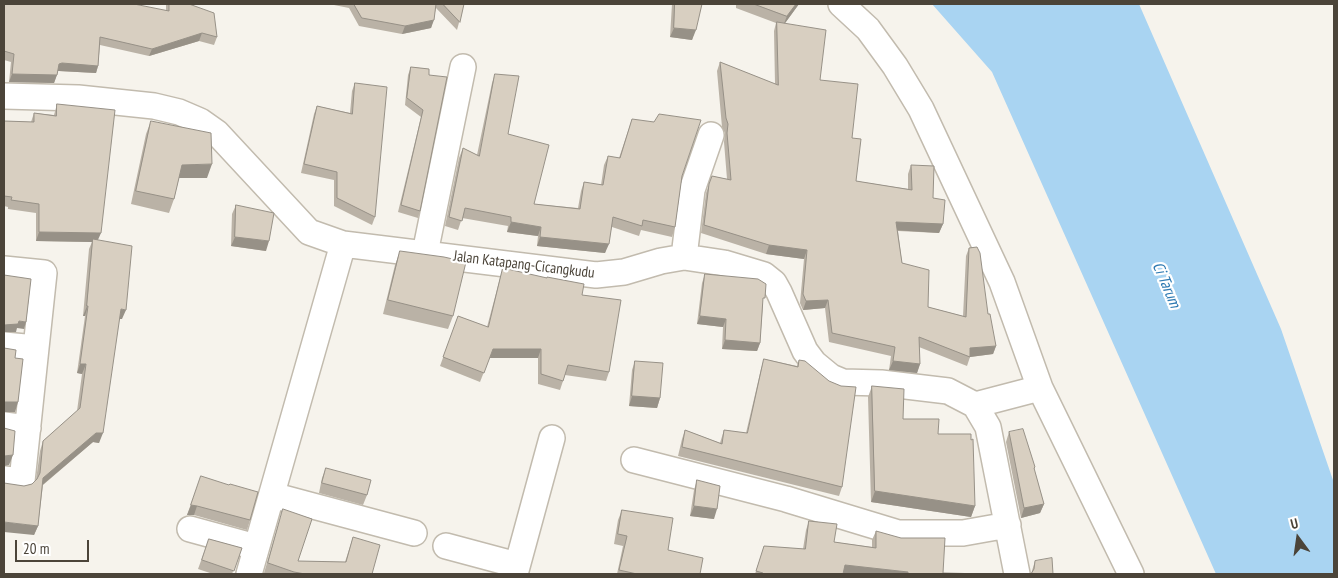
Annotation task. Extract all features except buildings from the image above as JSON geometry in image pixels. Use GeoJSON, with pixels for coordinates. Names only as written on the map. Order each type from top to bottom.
{"type":"FeatureCollection","features":[{"type":"Feature","properties":{"kind":"street"},"geometry":{"type":"LineString","coordinates":[[841,4],[868,29],[895,66],[920,109],[1002,282],[1040,388],[1131,574]]}},
{"type":"Feature","properties":{"kind":"street"},"geometry":{"type":"LineString","coordinates":[[425,254],[463,67]]}},
{"type":"Feature","properties":{"kind":"street","name":"Jalan Katapang-Cicangkudu"},"geometry":{"type":"LineString","coordinates":[[4,96],[78,98],[154,106],[179,112],[200,121],[217,133],[309,232],[343,244],[596,275],[624,272],[661,261],[684,257],[724,263],[764,275],[774,283],[779,292],[805,351],[814,364],[832,377],[843,382],[910,386],[948,391],[975,404]]}},
{"type":"Feature","properties":{"kind":"street"},"geometry":{"type":"LineString","coordinates":[[684,257],[692,190],[711,135]]}},
{"type":"Feature","properties":{"kind":"street"},"geometry":{"type":"LineString","coordinates":[[250,574],[343,244]]}},
{"type":"Feature","properties":{"kind":"street"},"geometry":{"type":"LineString","coordinates":[[4,269],[44,273],[36,348],[16,426],[22,481],[4,479]]}},
{"type":"Feature","properties":{"kind":"street"},"geometry":{"type":"LineString","coordinates":[[4,345],[36,348]]}},
{"type":"Feature","properties":{"kind":"street"},"geometry":{"type":"LineString","coordinates":[[1016,574],[988,427],[975,404],[1040,388]]}},
{"type":"Feature","properties":{"kind":"street"},"geometry":{"type":"LineString","coordinates":[[446,546],[516,570],[552,438]]}},
{"type":"Feature","properties":{"kind":"street"},"geometry":{"type":"LineString","coordinates":[[634,460],[786,499],[898,534],[963,533],[1008,525]]}},
{"type":"Feature","properties":{"kind":"street"},"geometry":{"type":"LineString","coordinates":[[272,495],[414,533]]}},
{"type":"Feature","properties":{"kind":"street"},"geometry":{"type":"LineString","coordinates":[[190,529],[256,548]]}},
{"type":"Feature","properties":{"kind":"water","name":"Ci Tarum"},"geometry":{"type":"Polygon","coordinates":[[[932,4],[1139,4],[1281,329],[1334,483],[1334,574],[1216,574],[992,72],[932,4]]]}}]}
